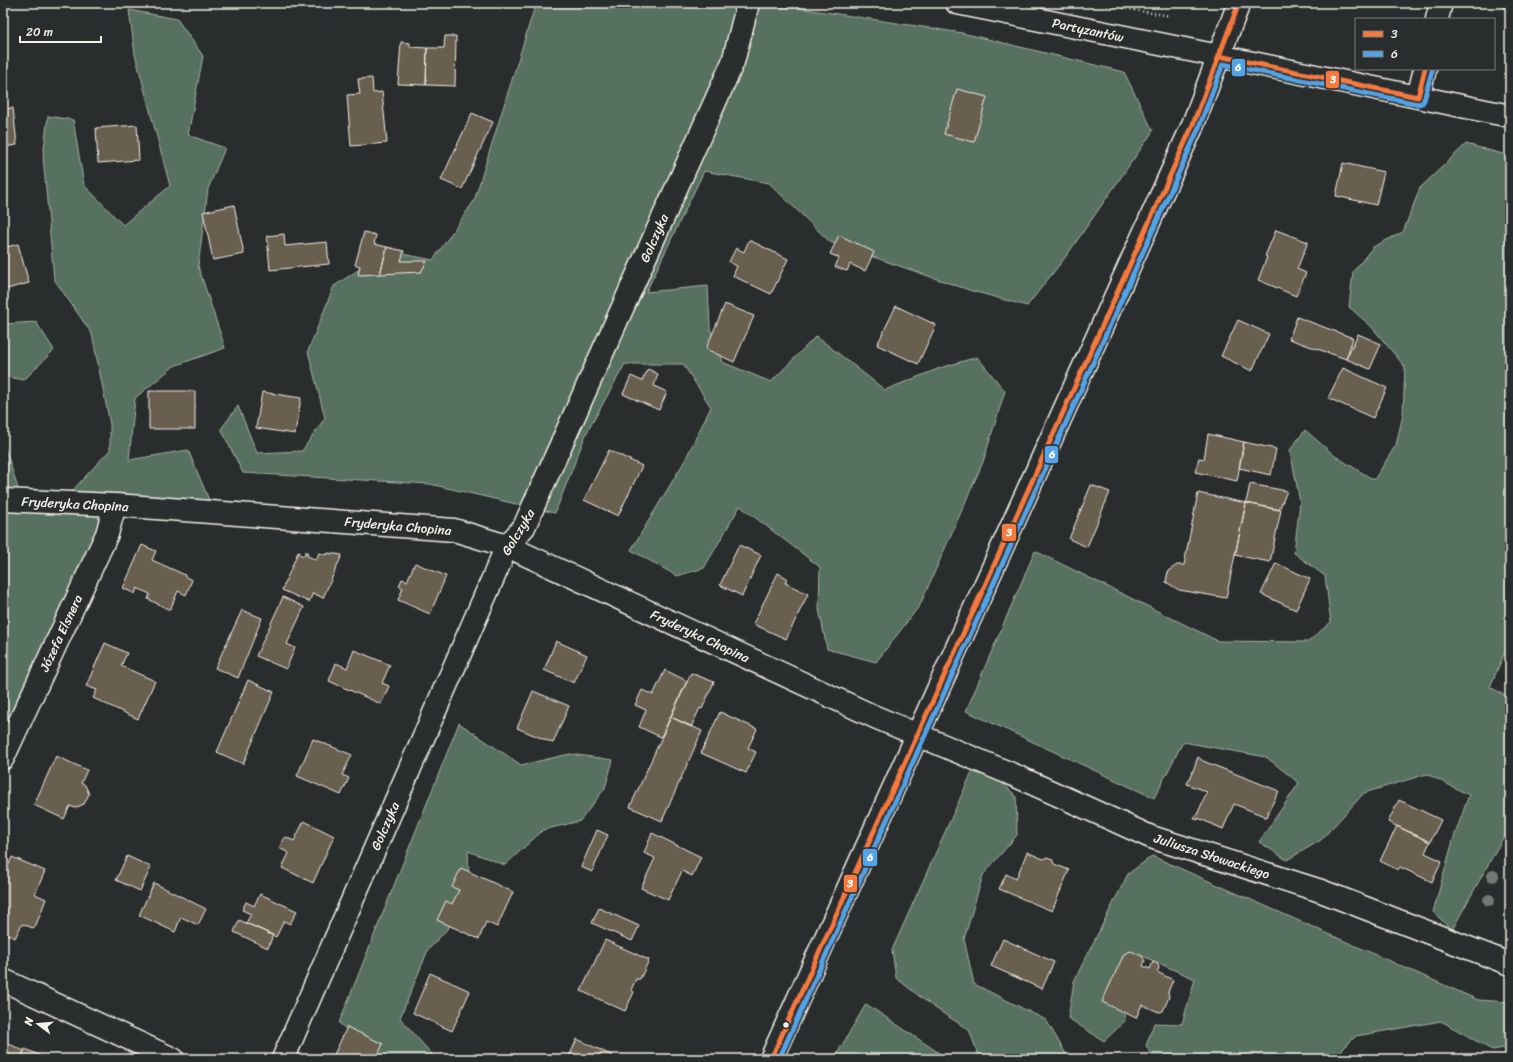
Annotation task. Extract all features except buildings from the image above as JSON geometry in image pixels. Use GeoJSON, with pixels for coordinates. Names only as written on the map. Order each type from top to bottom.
{"type":"FeatureCollection","features":[{"type":"Feature","properties":{"kind":"street","name":"Golczyka"},"geometry":{"type":"LineString","coordinates":[[283,1059],[507,546],[524,527],[733,62],[748,3]]}},
{"type":"Feature","properties":{"kind":"street","name":"Partyzantów"},"geometry":{"type":"LineString","coordinates":[[958,3],[1510,116]]}},
{"type":"Feature","properties":{"kind":"street"},"geometry":{"type":"LineString","coordinates":[[771,1059],[1192,127],[1239,3]]}},
{"type":"Feature","properties":{"kind":"street"},"geometry":{"type":"LineString","coordinates":[[1437,18],[1441,3]]}},
{"type":"Feature","properties":{"kind":"street"},"geometry":{"type":"LineString","coordinates":[[1418,97],[1425,70]]}},
{"type":"Feature","properties":{"kind":"street","name":"Fryderyka Chopina"},"geometry":{"type":"LineString","coordinates":[[3,500],[115,505],[454,530],[507,546],[918,736]]}},
{"type":"Feature","properties":{"kind":"street","name":"Józefa Elsnera"},"geometry":{"type":"LineString","coordinates":[[3,758],[107,534],[115,505]]}},
{"type":"Feature","properties":{"kind":"street","name":"Juliusza Słowackiego"},"geometry":{"type":"LineString","coordinates":[[918,736],[1016,776],[1151,837],[1321,891],[1510,964]]}},
{"type":"Feature","properties":{"kind":"street"},"geometry":{"type":"LineString","coordinates":[[3,980],[173,1059]]}},
{"type":"Feature","properties":{"kind":"path"},"geometry":{"type":"LineString","coordinates":[[1095,3],[1170,16]]}},
{"type":"Feature","properties":{"kind":"green space"},"geometry":{"type":"Polygon","coordinates":[[[536,3],[673,3],[792,7],[962,33],[1124,72],[1153,131],[1067,255],[1027,306],[969,290],[830,242],[769,183],[704,171],[646,292],[708,286],[710,328],[722,362],[771,382],[816,336],[885,390],[940,368],[977,357],[1005,391],[983,462],[920,605],[876,662],[827,649],[819,609],[820,567],[740,506],[704,568],[677,576],[631,550],[684,462],[711,407],[683,364],[625,364],[586,434],[555,513],[430,484],[243,473],[221,429],[238,406],[257,453],[302,451],[325,418],[308,351],[334,286],[387,251],[433,260],[474,201],[536,3]]]}},
{"type":"Feature","properties":{"kind":"green space"},"geometry":{"type":"Polygon","coordinates":[[[129,10],[177,19],[203,56],[188,135],[225,148],[208,189],[198,266],[225,348],[174,366],[135,398],[129,460],[188,450],[212,507],[188,518],[113,517],[3,748],[3,441],[21,498],[60,504],[110,450],[110,424],[92,334],[54,279],[43,156],[48,116],[73,120],[84,185],[123,225],[170,186],[135,54],[129,10]]]}},
{"type":"Feature","properties":{"kind":"green space"},"geometry":{"type":"Polygon","coordinates":[[[1466,144],[1510,156],[1510,640],[1490,687],[1510,698],[1510,825],[1452,930],[1433,912],[1454,837],[1469,795],[1427,774],[1364,793],[1321,840],[1287,860],[1259,842],[1299,783],[1266,757],[1183,742],[1154,798],[966,711],[1035,551],[1218,641],[1308,642],[1331,622],[1325,576],[1294,553],[1300,502],[1290,450],[1305,430],[1335,456],[1374,480],[1396,445],[1403,415],[1405,367],[1371,326],[1349,307],[1353,272],[1373,247],[1403,232],[1420,188],[1466,144]]]}},
{"type":"Feature","properties":{"kind":"green space"},"geometry":{"type":"Polygon","coordinates":[[[36,322],[54,350],[24,380],[3,376],[3,324],[36,322]]]}},
{"type":"Feature","properties":{"kind":"green space"},"geometry":{"type":"Polygon","coordinates":[[[459,723],[521,765],[570,754],[613,760],[605,788],[580,821],[543,830],[505,865],[468,851],[470,904],[428,950],[400,1018],[436,1059],[382,1059],[339,1023],[459,723]]]}},
{"type":"Feature","properties":{"kind":"green space"},"geometry":{"type":"Polygon","coordinates":[[[972,772],[997,778],[1016,796],[1017,835],[983,875],[964,939],[974,984],[1046,1020],[1069,1059],[980,1059],[969,1030],[932,1006],[896,978],[892,950],[972,772]]]}},
{"type":"Feature","properties":{"kind":"green space"},"geometry":{"type":"Polygon","coordinates":[[[1152,856],[1478,1000],[1510,1002],[1510,1047],[1492,1050],[1441,1021],[1356,1036],[1333,1059],[1155,1059],[1146,1046],[1154,1023],[1182,1024],[1195,979],[1138,954],[1120,990],[1125,1021],[1104,1041],[1068,1018],[1074,981],[1128,874],[1152,856]]]}},
{"type":"Feature","properties":{"kind":"green space"},"geometry":{"type":"Polygon","coordinates":[[[866,1004],[948,1059],[834,1059],[866,1004]]]}},
{"type":"Feature","properties":{"kind":"transit line","name":"3"},"geometry":{"type":"LineString","coordinates":[[771,1059],[1192,127],[1239,3]]}},
{"type":"Feature","properties":{"kind":"transit line","name":"3"},"geometry":{"type":"LineString","coordinates":[[1219,56],[1418,97],[1425,70]]}},
{"type":"Feature","properties":{"kind":"transit line","name":"6"},"geometry":{"type":"LineString","coordinates":[[779,1059],[1198,130],[1223,64],[1418,104],[1422,103],[1424,100],[1432,71]]}}]}
